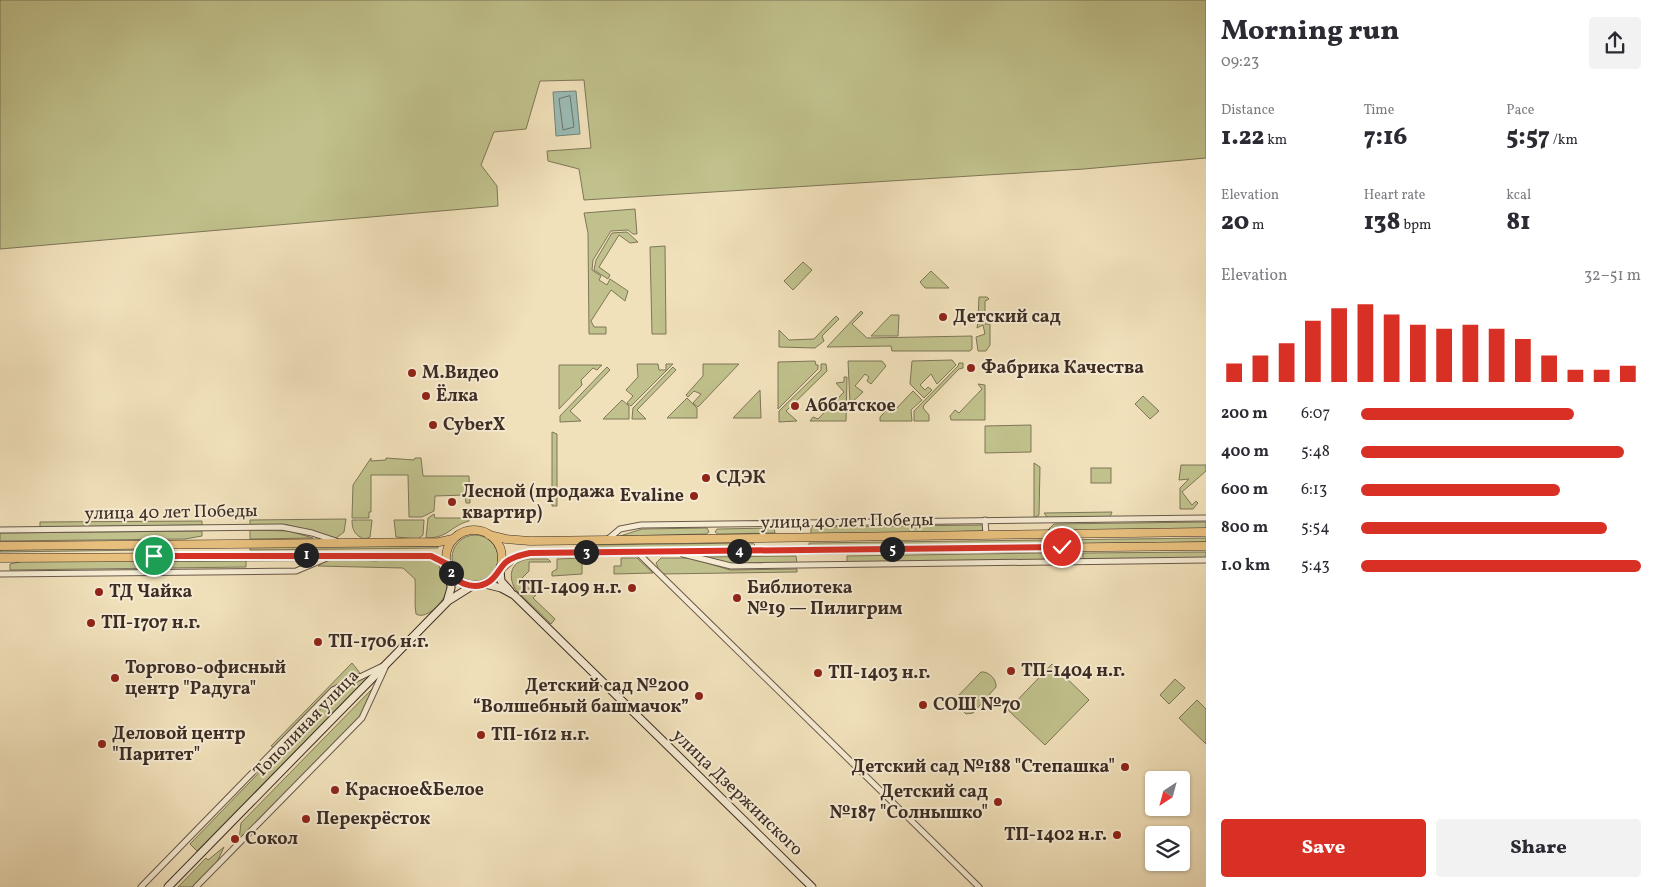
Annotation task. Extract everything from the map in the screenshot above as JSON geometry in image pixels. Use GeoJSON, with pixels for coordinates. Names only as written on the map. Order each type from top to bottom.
{"type":"FeatureCollection","features":[{"type":"Feature","properties":{"kind":"main road"},"geometry":{"type":"LineString","coordinates":[[447,602],[452,588],[451,574],[447,564],[447,551],[453,539],[470,530],[489,534],[498,543],[502,556],[501,581],[514,595]]}},
{"type":"Feature","properties":{"kind":"main road","name":"улица 40 лет Победы"},"geometry":{"type":"LineString","coordinates":[[489,534],[497,538],[519,540],[607,540],[1206,532]]}},
{"type":"Feature","properties":{"kind":"main road"},"geometry":{"type":"LineString","coordinates":[[758,538],[759,550]]}},
{"type":"Feature","properties":{"kind":"main road","name":"улица 40 лет Победы"},"geometry":{"type":"LineString","coordinates":[[0,546],[439,542],[453,539]]}},
{"type":"Feature","properties":{"kind":"main road"},"geometry":{"type":"LineString","coordinates":[[154,545],[154,556]]}},
{"type":"Feature","properties":{"kind":"main road","name":"улица 40 лет Победы"},"geometry":{"type":"LineString","coordinates":[[500,570],[512,558],[530,553],[1206,546]]}},
{"type":"Feature","properties":{"kind":"main road"},"geometry":{"type":"LineString","coordinates":[[0,558],[431,556],[447,564]]}},
{"type":"Feature","properties":{"kind":"main road"},"geometry":{"type":"LineString","coordinates":[[451,574],[459,581],[472,586],[485,584],[492,580],[500,570]]}},
{"type":"Feature","properties":{"kind":"main road","name":"улица Дзержинского"},"geometry":{"type":"LineString","coordinates":[[485,584],[501,588],[514,595],[812,887]]}},
{"type":"Feature","properties":{"kind":"main road","name":"Тополиная улица"},"geometry":{"type":"LineString","coordinates":[[168,887],[447,602],[472,586]]}},
{"type":"Feature","properties":{"kind":"street"},"geometry":{"type":"LineString","coordinates":[[607,540],[620,529],[641,525],[1206,518]]}},
{"type":"Feature","properties":{"kind":"street"},"geometry":{"type":"LineString","coordinates":[[985,520],[986,535]]}},
{"type":"Feature","properties":{"kind":"street","name":"улица 40 лет Победы"},"geometry":{"type":"LineString","coordinates":[[0,530],[282,527],[312,533],[341,543]]}},
{"type":"Feature","properties":{"kind":"street"},"geometry":{"type":"LineString","coordinates":[[673,551],[731,566],[1206,560]]}},
{"type":"Feature","properties":{"kind":"street"},"geometry":{"type":"LineString","coordinates":[[637,552],[979,887]]}},
{"type":"Feature","properties":{"kind":"street"},"geometry":{"type":"LineString","coordinates":[[0,574],[296,572],[333,555]]}},
{"type":"Feature","properties":{"kind":"street"},"geometry":{"type":"LineString","coordinates":[[141,887],[332,690],[386,665]]}},
{"type":"Feature","properties":{"kind":"street"},"geometry":{"type":"LineString","coordinates":[[196,887],[362,718],[386,665]]}},
{"type":"Feature","properties":{"kind":"green space"},"geometry":{"type":"Polygon","coordinates":[[[0,0],[1206,0],[1206,158],[1084,169],[584,200],[579,169],[548,161],[547,151],[591,148],[584,80],[540,81],[526,129],[494,132],[481,165],[497,186],[498,206],[0,249],[0,0]]]}},
{"type":"Feature","properties":{"kind":"green space"},"geometry":{"type":"Polygon","coordinates":[[[635,209],[637,234],[633,234],[628,230],[611,231],[593,260],[592,270],[601,276],[599,280],[607,285],[610,279],[628,291],[625,301],[611,290],[591,321],[594,327],[606,327],[606,334],[589,334],[588,233],[584,213],[635,209]]]}},
{"type":"Feature","properties":{"kind":"green space"},"geometry":{"type":"Polygon","coordinates":[[[627,232],[638,242],[630,243],[619,235],[599,267],[610,275],[608,279],[594,270],[596,260],[612,233],[627,232]]]}},
{"type":"Feature","properties":{"kind":"green space"},"geometry":{"type":"Polygon","coordinates":[[[665,246],[666,334],[652,334],[650,247],[665,246]]]}},
{"type":"Feature","properties":{"kind":"green space"},"geometry":{"type":"Polygon","coordinates":[[[803,262],[812,270],[793,290],[784,281],[803,262]]]}},
{"type":"Feature","properties":{"kind":"green space"},"geometry":{"type":"Polygon","coordinates":[[[931,271],[949,288],[925,288],[920,282],[931,271]]]}},
{"type":"Feature","properties":{"kind":"green space"},"geometry":{"type":"Polygon","coordinates":[[[979,297],[987,297],[989,299],[985,301],[985,324],[990,324],[990,345],[986,351],[978,351],[976,337],[985,334],[983,325],[977,328],[978,322],[983,322],[982,319],[978,319],[979,297]]]}},
{"type":"Feature","properties":{"kind":"green space"},"geometry":{"type":"Polygon","coordinates":[[[861,311],[863,313],[852,324],[867,338],[972,336],[972,349],[970,351],[892,351],[891,346],[827,347],[861,311]]]}},
{"type":"Feature","properties":{"kind":"green space"},"geometry":{"type":"Polygon","coordinates":[[[891,315],[899,315],[898,336],[871,336],[891,315]]]}},
{"type":"Feature","properties":{"kind":"green space"},"geometry":{"type":"Polygon","coordinates":[[[836,316],[839,319],[822,336],[824,341],[815,348],[779,347],[779,330],[789,340],[814,339],[836,316]]]}},
{"type":"Feature","properties":{"kind":"green space"},"geometry":{"type":"Polygon","coordinates":[[[952,360],[956,365],[937,384],[931,374],[920,385],[925,390],[928,387],[932,390],[924,398],[910,384],[912,361],[952,360]]]}},
{"type":"Feature","properties":{"kind":"green space"},"geometry":{"type":"Polygon","coordinates":[[[815,361],[818,369],[778,409],[778,362],[815,361]]]}},
{"type":"Feature","properties":{"kind":"green space"},"geometry":{"type":"Polygon","coordinates":[[[848,361],[882,361],[886,366],[871,384],[867,381],[869,377],[865,374],[855,386],[863,392],[850,404],[848,361]]]}},
{"type":"Feature","properties":{"kind":"green space"},"geometry":{"type":"Polygon","coordinates":[[[959,363],[963,363],[963,368],[959,369],[924,405],[923,408],[929,415],[929,421],[914,421],[914,411],[959,363]]]}},
{"type":"Feature","properties":{"kind":"green space"},"geometry":{"type":"Polygon","coordinates":[[[637,364],[658,364],[659,370],[666,370],[666,364],[673,364],[631,406],[627,403],[633,396],[626,390],[638,377],[637,364]]]}},
{"type":"Feature","properties":{"kind":"green space"},"geometry":{"type":"Polygon","coordinates":[[[703,364],[739,364],[698,407],[693,403],[701,394],[694,391],[688,397],[686,395],[703,376],[703,364]]]}},
{"type":"Feature","properties":{"kind":"green space"},"geometry":{"type":"Polygon","coordinates":[[[821,364],[826,364],[827,371],[786,411],[797,421],[779,422],[779,411],[821,370],[821,364]]]}},
{"type":"Feature","properties":{"kind":"green space"},"geometry":{"type":"Polygon","coordinates":[[[559,365],[602,365],[597,370],[593,368],[581,380],[582,385],[559,409],[559,365]]]}},
{"type":"Feature","properties":{"kind":"green space"},"geometry":{"type":"Polygon","coordinates":[[[607,367],[610,370],[570,411],[581,421],[560,422],[560,416],[607,367]]]}},
{"type":"Feature","properties":{"kind":"green space"},"geometry":{"type":"Polygon","coordinates":[[[673,367],[676,370],[637,410],[646,419],[632,419],[633,408],[673,367]]]}},
{"type":"Feature","properties":{"kind":"green space"},"geometry":{"type":"Polygon","coordinates":[[[844,377],[847,377],[846,421],[810,421],[813,417],[818,419],[844,392],[836,383],[844,382],[844,377]]]}},
{"type":"Feature","properties":{"kind":"green space"},"geometry":{"type":"Polygon","coordinates":[[[978,384],[985,385],[985,420],[951,420],[950,416],[955,410],[959,413],[982,389],[978,384]]]}},
{"type":"Feature","properties":{"kind":"green space"},"geometry":{"type":"Polygon","coordinates":[[[760,390],[761,418],[733,418],[760,390]]]}},
{"type":"Feature","properties":{"kind":"green space"},"geometry":{"type":"Polygon","coordinates":[[[913,391],[922,400],[911,410],[912,421],[880,421],[880,417],[889,408],[893,412],[913,391]]]}},
{"type":"Feature","properties":{"kind":"green space"},"geometry":{"type":"Polygon","coordinates":[[[1143,396],[1159,411],[1150,419],[1135,404],[1143,396]]]}},
{"type":"Feature","properties":{"kind":"green space"},"geometry":{"type":"Polygon","coordinates":[[[687,398],[697,408],[697,418],[667,418],[687,398]]]}},
{"type":"Feature","properties":{"kind":"green space"},"geometry":{"type":"Polygon","coordinates":[[[622,400],[629,406],[629,419],[603,419],[622,400]]]}},
{"type":"Feature","properties":{"kind":"green space"},"geometry":{"type":"Polygon","coordinates":[[[1031,425],[1031,452],[985,453],[985,426],[1031,425]]]}},
{"type":"Feature","properties":{"kind":"green space"},"geometry":{"type":"Polygon","coordinates":[[[552,432],[557,434],[557,506],[552,506],[552,432]]]}},
{"type":"Feature","properties":{"kind":"green space"},"geometry":{"type":"Polygon","coordinates":[[[371,458],[371,461],[386,460],[386,458],[414,460],[415,458],[421,458],[423,476],[469,476],[470,503],[466,503],[465,495],[435,496],[434,511],[422,517],[409,517],[408,475],[371,475],[371,512],[369,512],[369,518],[352,518],[353,485],[371,458]]]}},
{"type":"Feature","properties":{"kind":"green space"},"geometry":{"type":"Polygon","coordinates":[[[1034,463],[1040,467],[1039,515],[1034,518],[1034,463]]]}},
{"type":"Feature","properties":{"kind":"green space"},"geometry":{"type":"Polygon","coordinates":[[[1181,465],[1206,465],[1206,471],[1182,492],[1192,505],[1196,501],[1198,503],[1193,509],[1180,509],[1180,488],[1189,479],[1179,480],[1181,465]]]}},
{"type":"Feature","properties":{"kind":"green space"},"geometry":{"type":"Polygon","coordinates":[[[1091,468],[1111,468],[1111,483],[1091,483],[1091,468]]]}},
{"type":"Feature","properties":{"kind":"green space"},"geometry":{"type":"Polygon","coordinates":[[[1112,512],[1110,517],[1048,518],[1044,513],[1112,512]]]}},
{"type":"Feature","properties":{"kind":"green space"},"geometry":{"type":"Polygon","coordinates":[[[467,513],[471,515],[469,521],[440,536],[426,538],[428,518],[434,514],[435,518],[467,518],[467,513]]]}},
{"type":"Feature","properties":{"kind":"green space"},"geometry":{"type":"Polygon","coordinates":[[[346,519],[344,532],[336,538],[288,525],[250,525],[250,520],[346,519]]]}},
{"type":"Feature","properties":{"kind":"green space"},"geometry":{"type":"Polygon","coordinates":[[[352,520],[372,520],[370,537],[365,539],[356,534],[353,530],[352,520]]]}},
{"type":"Feature","properties":{"kind":"green space"},"geometry":{"type":"Polygon","coordinates":[[[394,520],[424,520],[423,535],[418,539],[396,537],[394,520]]]}},
{"type":"Feature","properties":{"kind":"green space"},"geometry":{"type":"Polygon","coordinates":[[[202,521],[202,525],[40,527],[40,522],[202,521]]]}},
{"type":"Feature","properties":{"kind":"green space"},"geometry":{"type":"Polygon","coordinates":[[[1206,522],[1206,529],[1047,531],[1054,524],[1206,522]]]}},
{"type":"Feature","properties":{"kind":"green space"},"geometry":{"type":"Polygon","coordinates":[[[984,525],[984,531],[811,534],[811,527],[984,525]]]}},
{"type":"Feature","properties":{"kind":"green space"},"geometry":{"type":"Polygon","coordinates":[[[707,528],[709,532],[706,534],[620,536],[642,529],[707,528]]]}},
{"type":"Feature","properties":{"kind":"green space"},"geometry":{"type":"Polygon","coordinates":[[[774,528],[775,533],[718,534],[715,532],[717,529],[774,528]]]}},
{"type":"Feature","properties":{"kind":"green space"},"geometry":{"type":"Polygon","coordinates":[[[250,530],[289,531],[313,538],[250,539],[250,530]]]}},
{"type":"Feature","properties":{"kind":"green space"},"geometry":{"type":"Polygon","coordinates":[[[202,531],[202,536],[185,539],[0,541],[0,533],[202,531]]]}},
{"type":"Feature","properties":{"kind":"green space"},"geometry":{"type":"Polygon","coordinates":[[[475,535],[488,539],[494,545],[498,558],[494,571],[488,577],[475,581],[462,577],[456,571],[452,558],[456,545],[462,539],[475,535]]]}},
{"type":"Feature","properties":{"kind":"green space"},"geometry":{"type":"Polygon","coordinates":[[[1206,538],[1206,542],[1048,544],[1048,540],[1206,538]]]}},
{"type":"Feature","properties":{"kind":"green space"},"geometry":{"type":"Polygon","coordinates":[[[1043,540],[1043,544],[809,547],[809,543],[1043,540]]]}},
{"type":"Feature","properties":{"kind":"green space"},"geometry":{"type":"Polygon","coordinates":[[[753,543],[755,545],[753,547],[586,549],[585,545],[753,543]]]}},
{"type":"Feature","properties":{"kind":"green space"},"geometry":{"type":"Polygon","coordinates":[[[438,546],[438,548],[250,550],[250,547],[438,546]]]}},
{"type":"Feature","properties":{"kind":"green space"},"geometry":{"type":"Polygon","coordinates":[[[149,548],[149,550],[0,552],[0,550],[149,548]]]}},
{"type":"Feature","properties":{"kind":"green space"},"geometry":{"type":"Polygon","coordinates":[[[1206,552],[1206,558],[1083,559],[1083,553],[1206,552]]]}},
{"type":"Feature","properties":{"kind":"green space"},"geometry":{"type":"Polygon","coordinates":[[[1044,553],[1044,560],[847,562],[847,556],[1044,553]]]}},
{"type":"Feature","properties":{"kind":"green space"},"geometry":{"type":"Polygon","coordinates":[[[796,556],[797,563],[731,564],[705,557],[796,556]]]}},
{"type":"Feature","properties":{"kind":"green space"},"geometry":{"type":"Polygon","coordinates":[[[426,557],[439,565],[447,587],[441,602],[431,611],[421,615],[416,614],[415,579],[403,568],[318,566],[330,558],[376,561],[389,558],[426,557]]]}},
{"type":"Feature","properties":{"kind":"green space"},"geometry":{"type":"Polygon","coordinates":[[[246,558],[246,567],[10,570],[10,564],[24,561],[246,558]]]}},
{"type":"Feature","properties":{"kind":"green space"},"geometry":{"type":"Polygon","coordinates":[[[582,558],[582,574],[552,576],[552,572],[557,569],[557,559],[582,558]]]}},
{"type":"Feature","properties":{"kind":"green space"},"geometry":{"type":"Polygon","coordinates":[[[621,558],[637,558],[653,573],[614,574],[614,566],[621,566],[621,558]]]}},
{"type":"Feature","properties":{"kind":"green space"},"geometry":{"type":"Polygon","coordinates":[[[661,558],[691,558],[730,570],[797,569],[797,572],[661,574],[656,563],[661,558]]]}},
{"type":"Feature","properties":{"kind":"green space"},"geometry":{"type":"Polygon","coordinates":[[[530,559],[548,559],[551,562],[529,562],[529,571],[520,580],[536,595],[533,598],[555,619],[551,624],[515,589],[511,578],[515,565],[530,559]]]}},
{"type":"Feature","properties":{"kind":"green space"},"geometry":{"type":"Polygon","coordinates":[[[352,663],[360,673],[336,685],[275,748],[271,746],[352,663]]]}},
{"type":"Feature","properties":{"kind":"green space"},"geometry":{"type":"Polygon","coordinates":[[[1052,664],[1089,700],[1045,745],[1008,710],[1052,664]]]}},
{"type":"Feature","properties":{"kind":"green space"},"geometry":{"type":"Polygon","coordinates":[[[981,672],[992,676],[996,687],[973,713],[966,714],[956,704],[957,697],[981,672]]]}},
{"type":"Feature","properties":{"kind":"green space"},"geometry":{"type":"Polygon","coordinates":[[[365,676],[367,678],[197,851],[190,844],[340,689],[365,676]]]}},
{"type":"Feature","properties":{"kind":"green space"},"geometry":{"type":"Polygon","coordinates":[[[1175,679],[1185,688],[1169,704],[1160,695],[1175,679]]]}},
{"type":"Feature","properties":{"kind":"green space"},"geometry":{"type":"Polygon","coordinates":[[[373,688],[362,716],[239,840],[241,823],[373,688]]]}},
{"type":"Feature","properties":{"kind":"green space"},"geometry":{"type":"Polygon","coordinates":[[[1197,700],[1206,709],[1206,744],[1179,718],[1197,700]]]}},
{"type":"Feature","properties":{"kind":"green space"},"geometry":{"type":"Polygon","coordinates":[[[224,847],[217,862],[193,887],[178,887],[206,858],[208,860],[224,847]]]}},
{"type":"Feature","properties":{"kind":"water"},"geometry":{"type":"Polygon","coordinates":[[[576,91],[580,134],[556,136],[553,92],[576,91]]]}},
{"type":"Feature","properties":{"kind":"place","name":"Детский сад"},"geometry":{"type":"Point","coordinates":[943,317]}},
{"type":"Feature","properties":{"kind":"place","name":"Фабрика Качества"},"geometry":{"type":"Point","coordinates":[971,368]}},
{"type":"Feature","properties":{"kind":"place","name":"М.Видео"},"geometry":{"type":"Point","coordinates":[412,373]}},
{"type":"Feature","properties":{"kind":"place","name":"Ёлка"},"geometry":{"type":"Point","coordinates":[426,396]}},
{"type":"Feature","properties":{"kind":"place","name":"Аббатское"},"geometry":{"type":"Point","coordinates":[795,406]}},
{"type":"Feature","properties":{"kind":"place","name":"CyberX"},"geometry":{"type":"Point","coordinates":[433,425]}},
{"type":"Feature","properties":{"kind":"place","name":"СДЭК"},"geometry":{"type":"Point","coordinates":[706,478]}},
{"type":"Feature","properties":{"kind":"place","name":"Evaline"},"geometry":{"type":"Point","coordinates":[694,496]}},
{"type":"Feature","properties":{"kind":"place","name":"Лесной (продажа квартир)"},"geometry":{"type":"Point","coordinates":[452,502]}},
{"type":"Feature","properties":{"kind":"place","name":"ТП-1409 н.г."},"geometry":{"type":"Point","coordinates":[632,588]}},
{"type":"Feature","properties":{"kind":"place","name":"ТД Чайка"},"geometry":{"type":"Point","coordinates":[99,592]}},
{"type":"Feature","properties":{"kind":"place","name":"Библиотека №19 — Пилигрим"},"geometry":{"type":"Point","coordinates":[737,598]}},
{"type":"Feature","properties":{"kind":"place","name":"ТП-1707 н.г."},"geometry":{"type":"Point","coordinates":[91,623]}},
{"type":"Feature","properties":{"kind":"place","name":"ТП-1706 н.г."},"geometry":{"type":"Point","coordinates":[318,642]}},
{"type":"Feature","properties":{"kind":"place","name":"ТП-1404 н.г."},"geometry":{"type":"Point","coordinates":[1011,671]}},
{"type":"Feature","properties":{"kind":"place","name":"ТП-1403 н.г."},"geometry":{"type":"Point","coordinates":[818,673]}},
{"type":"Feature","properties":{"kind":"place","name":"Торгово-офисный центр \"Радуга\""},"geometry":{"type":"Point","coordinates":[115,678]}},
{"type":"Feature","properties":{"kind":"place","name":"Детский сад №200 “Волшебный башмачок”"},"geometry":{"type":"Point","coordinates":[699,696]}},
{"type":"Feature","properties":{"kind":"place","name":"СОШ №70"},"geometry":{"type":"Point","coordinates":[923,705]}},
{"type":"Feature","properties":{"kind":"place","name":"ТП-1612 н.г."},"geometry":{"type":"Point","coordinates":[481,735]}},
{"type":"Feature","properties":{"kind":"place","name":"Деловой центр \"Паритет\""},"geometry":{"type":"Point","coordinates":[102,744]}},
{"type":"Feature","properties":{"kind":"place","name":"Детский сад №188 \"Степашка\""},"geometry":{"type":"Point","coordinates":[1125,767]}},
{"type":"Feature","properties":{"kind":"place","name":"Красное&Белое"},"geometry":{"type":"Point","coordinates":[335,790]}},
{"type":"Feature","properties":{"kind":"place","name":"Детский сад №187 \"Солнышко\""},"geometry":{"type":"Point","coordinates":[998,802]}},
{"type":"Feature","properties":{"kind":"place","name":"Перекрёсток"},"geometry":{"type":"Point","coordinates":[306,819]}},
{"type":"Feature","properties":{"kind":"place","name":"ТП-1402 н.г."},"geometry":{"type":"Point","coordinates":[1117,835]}},
{"type":"Feature","properties":{"kind":"place","name":"Сокол"},"geometry":{"type":"Point","coordinates":[235,839]}},
{"type":"Feature","properties":{"kind":"route"},"geometry":{"type":"LineString","coordinates":[[154,556],[431,556],[437,557],[447,564],[451,574],[459,581],[466,585],[478,586],[492,580],[505,563],[512,558],[530,553],[1062,547]]}}]}
